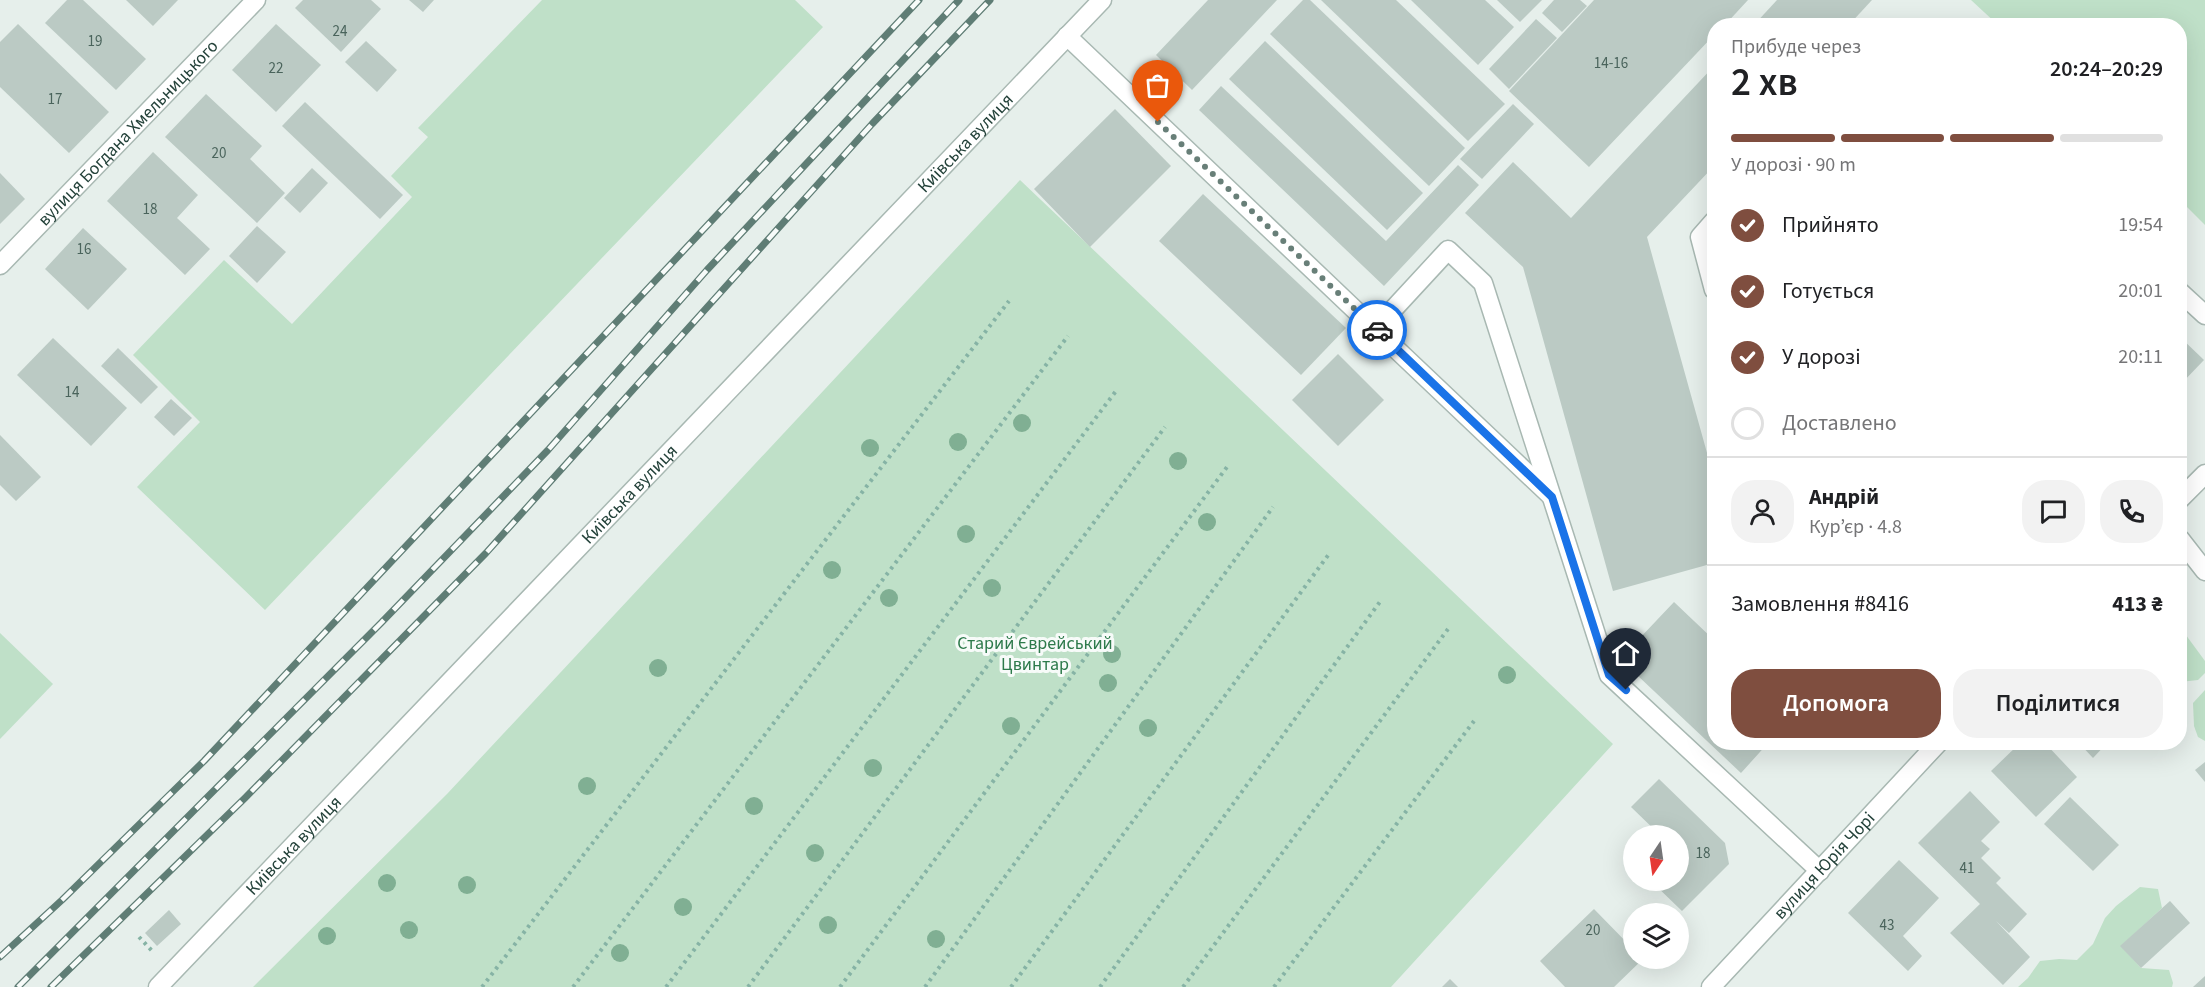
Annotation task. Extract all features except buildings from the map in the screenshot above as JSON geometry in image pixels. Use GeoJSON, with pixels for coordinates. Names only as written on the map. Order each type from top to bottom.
{"type":"FeatureCollection","features":[{"type":"Feature","properties":{"kind":"street","name":"вулиця Богдана Хмельницького"},"geometry":{"type":"LineString","coordinates":[[0,265],[256,0]]}},
{"type":"Feature","properties":{"kind":"street","name":"Київська вулиця"},"geometry":{"type":"LineString","coordinates":[[158,987],[1102,0]]}},
{"type":"Feature","properties":{"kind":"street"},"geometry":{"type":"LineString","coordinates":[[1067,36],[1552,497]]}},
{"type":"Feature","properties":{"kind":"street"},"geometry":{"type":"LineString","coordinates":[[1707,229],[1700,237],[1707,264]]}},
{"type":"Feature","properties":{"kind":"street"},"geometry":{"type":"LineString","coordinates":[[1376,329],[1448,250],[1483,283],[1609,675],[1820,871]]}},
{"type":"Feature","properties":{"kind":"street"},"geometry":{"type":"LineString","coordinates":[[2187,298],[2205,315]]}},
{"type":"Feature","properties":{"kind":"street"},"geometry":{"type":"LineString","coordinates":[[2187,492],[2205,474]]}},
{"type":"Feature","properties":{"kind":"street"},"geometry":{"type":"LineString","coordinates":[[2187,548],[2205,571]]}},
{"type":"Feature","properties":{"kind":"street","name":"вулиця Юрія Чорі"},"geometry":{"type":"LineString","coordinates":[[1711,987],[1932,750]]}},
{"type":"Feature","properties":{"kind":"path"},"geometry":{"type":"LineString","coordinates":[[482,987],[1009,301]]}},
{"type":"Feature","properties":{"kind":"path"},"geometry":{"type":"LineString","coordinates":[[573,987],[1068,336]]}},
{"type":"Feature","properties":{"kind":"path"},"geometry":{"type":"LineString","coordinates":[[666,987],[1116,391]]}},
{"type":"Feature","properties":{"kind":"path"},"geometry":{"type":"LineString","coordinates":[[748,987],[1165,427]]}},
{"type":"Feature","properties":{"kind":"path"},"geometry":{"type":"LineString","coordinates":[[840,987],[1227,467]]}},
{"type":"Feature","properties":{"kind":"path"},"geometry":{"type":"LineString","coordinates":[[925,987],[1274,507]]}},
{"type":"Feature","properties":{"kind":"path"},"geometry":{"type":"LineString","coordinates":[[1011,987],[1329,554]]}},
{"type":"Feature","properties":{"kind":"path"},"geometry":{"type":"LineString","coordinates":[[1100,987],[1382,599]]}},
{"type":"Feature","properties":{"kind":"path"},"geometry":{"type":"LineString","coordinates":[[1183,987],[1448,629]]}},
{"type":"Feature","properties":{"kind":"path"},"geometry":{"type":"LineString","coordinates":[[1274,987],[1474,721]]}},
{"type":"Feature","properties":{"kind":"green space"},"geometry":{"type":"Polygon","coordinates":[[[542,0],[795,0],[823,27],[265,610],[137,487],[200,422],[133,355],[224,260],[292,324],[412,197],[391,176],[428,137],[418,128],[542,0]]]}},
{"type":"Feature","properties":{"kind":"green space"},"geometry":{"type":"Polygon","coordinates":[[[1971,0],[2205,0],[2205,225],[2187,207],[2187,18],[1990,18],[1971,0]]]}},
{"type":"Feature","properties":{"kind":"green space","name":"Старий Єврейський Цвинтар"},"geometry":{"type":"Polygon","coordinates":[[[1020,180],[1613,744],[1391,987],[253,987],[447,794],[1020,180]]]}},
{"type":"Feature","properties":{"kind":"green space"},"geometry":{"type":"Polygon","coordinates":[[[0,633],[53,684],[0,739],[0,633]]]}},
{"type":"Feature","properties":{"kind":"green space"},"geometry":{"type":"Polygon","coordinates":[[[2187,637],[2205,661],[2205,673],[2198,680],[2187,681],[2187,637]]]}},
{"type":"Feature","properties":{"kind":"green space"},"geometry":{"type":"Polygon","coordinates":[[[2205,690],[2205,741],[2198,737],[2194,726],[2193,703],[2205,690]]]}},
{"type":"Feature","properties":{"kind":"green space"},"geometry":{"type":"Polygon","coordinates":[[[2140,887],[2158,889],[2162,908],[2121,946],[2141,968],[2169,970],[2172,987],[2018,987],[2028,978],[2040,961],[2077,960],[2093,944],[2105,918],[2140,887]]]}},
{"type":"Feature","properties":{"kind":"railway"},"geometry":{"type":"LineString","coordinates":[[0,957],[62,900],[204,761],[919,0]]}},
{"type":"Feature","properties":{"kind":"railway"},"geometry":{"type":"LineString","coordinates":[[18,987],[381,623],[548,450],[707,270],[959,0]]}},
{"type":"Feature","properties":{"kind":"railway"},"geometry":{"type":"LineString","coordinates":[[51,987],[245,798],[486,553],[872,124],[990,0]]}},
{"type":"Feature","properties":{"kind":"way so far"},"geometry":{"type":"LineString","coordinates":[[1158,122],[1377,330]]}},
{"type":"Feature","properties":{"kind":"route"},"geometry":{"type":"LineString","coordinates":[[1377,330],[1552,497],[1609,675],[1626,690]]}}]}
